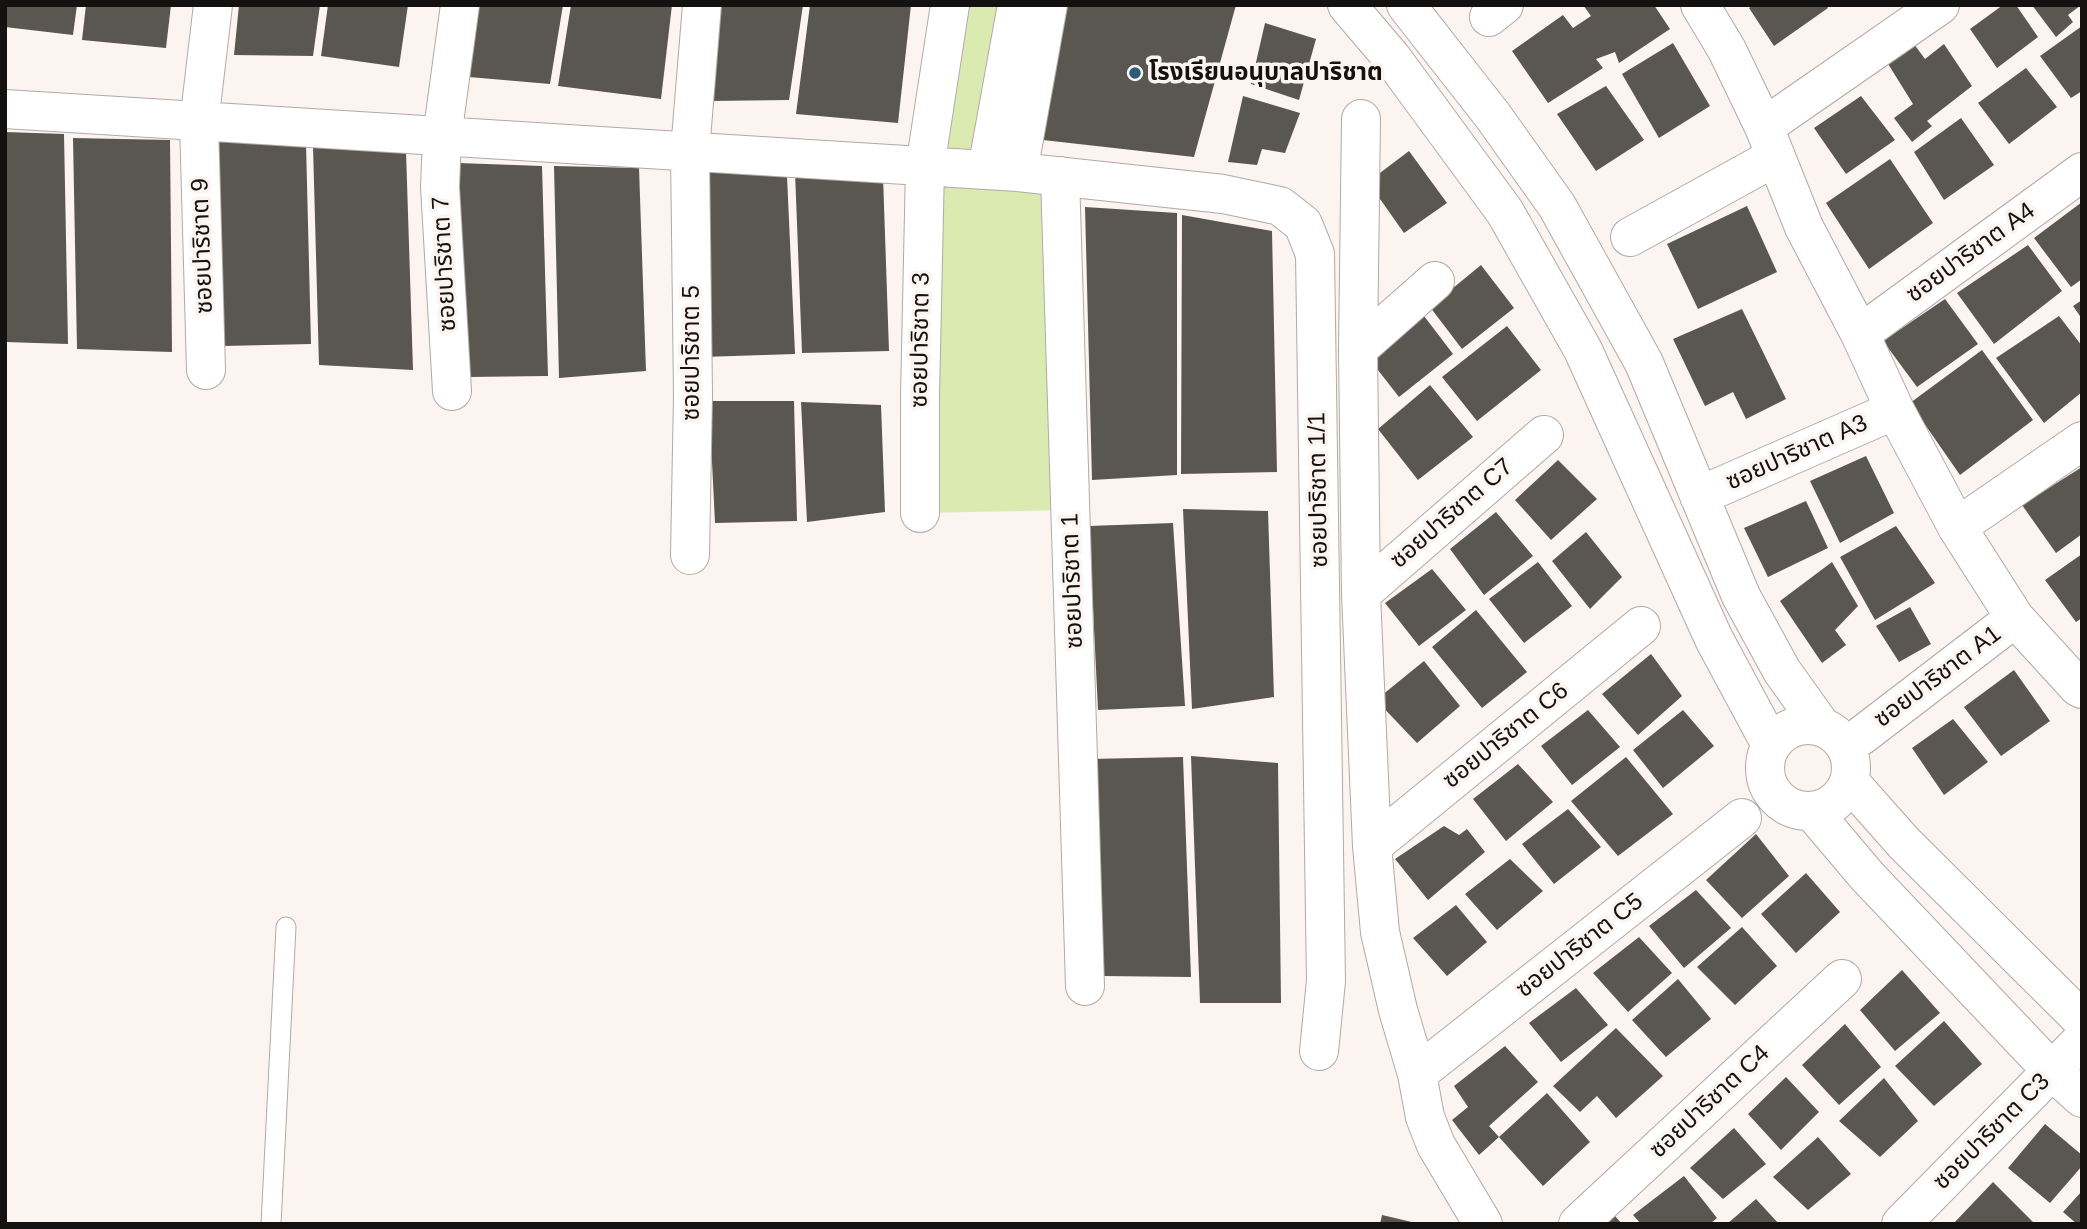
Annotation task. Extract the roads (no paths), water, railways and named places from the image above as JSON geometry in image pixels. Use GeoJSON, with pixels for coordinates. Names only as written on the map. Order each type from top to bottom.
{"type":"FeatureCollection","features":[{"type":"Feature","properties":{"kind":"street","name":"ซอยปาริชาต 9"},"geometry":{"type":"LineString","coordinates":[[206,370],[199,122],[213,5]]}},
{"type":"Feature","properties":{"kind":"street","name":"ซอยปาริชาต 7"},"geometry":{"type":"LineString","coordinates":[[452,391],[440,187],[442,137],[460,5]]}},
{"type":"Feature","properties":{"kind":"street","name":"ซอยปาริชาต 5"},"geometry":{"type":"LineString","coordinates":[[690,555],[693,395],[690,150],[702,5]]}},
{"type":"Feature","properties":{"kind":"street","name":"ซอยปาริชาต 3"},"geometry":{"type":"LineString","coordinates":[[920,513],[919,396],[925,167],[950,5]]}},
{"type":"Feature","properties":{"kind":"street"},"geometry":{"type":"LineString","coordinates":[[1002,171],[1017,5]]}},
{"type":"Feature","properties":{"kind":"street"},"geometry":{"type":"LineString","coordinates":[[1002,171],[1048,5]]}},
{"type":"Feature","properties":{"kind":"street"},"geometry":{"type":"LineString","coordinates":[[1346,5],[1392,58],[1505,212],[1583,350],[1714,639],[1771,745]]}},
{"type":"Feature","properties":{"kind":"street"},"geometry":{"type":"LineString","coordinates":[[1406,5],[1493,117],[1557,206],[1644,363],[1741,596],[1782,671],[1822,727]]}},
{"type":"Feature","properties":{"kind":"street"},"geometry":{"type":"LineString","coordinates":[[1700,5],[1727,50],[1804,227],[1957,527],[2015,618],[2080,688]]}},
{"type":"Feature","properties":{"kind":"street"},"geometry":{"type":"LineString","coordinates":[[1630,237],[1769,142],[1940,5]]}},
{"type":"Feature","properties":{"kind":"street","name":"ซอยปาริชาต 1/1"},"geometry":{"type":"LineString","coordinates":[[5,109],[1002,171],[1223,194],[1280,205],[1303,224],[1315,254],[1326,981],[1319,1051]]}},
{"type":"Feature","properties":{"kind":"street"},"geometry":{"type":"LineString","coordinates":[[1361,119],[1358,349],[1361,594],[1372,846],[1380,932],[1398,1010],[1417,1074],[1425,1117],[1436,1145],[1483,1224]]}},
{"type":"Feature","properties":{"kind":"street","name":"ซอยปาริชาต A4"},"geometry":{"type":"LineString","coordinates":[[1860,334],[2082,173]]}},
{"type":"Feature","properties":{"kind":"street","name":"ซอยปาริชาต 1"},"geometry":{"type":"LineString","coordinates":[[1060,176],[1085,986]]}},
{"type":"Feature","properties":{"kind":"street"},"geometry":{"type":"LineString","coordinates":[[1358,349],[1435,281]]}},
{"type":"Feature","properties":{"kind":"street","name":"ซอยปาริชาต A3"},"geometry":{"type":"LineString","coordinates":[[1699,496],[1895,410]]}},
{"type":"Feature","properties":{"kind":"street","name":"ซอยปาริชาต C7"},"geometry":{"type":"LineString","coordinates":[[1361,594],[1544,435]]}},
{"type":"Feature","properties":{"kind":"street"},"geometry":{"type":"LineString","coordinates":[[1957,527],[2082,441]]}},
{"type":"Feature","properties":{"kind":"street","name":"ซอยปาริชาต A1"},"geometry":{"type":"LineString","coordinates":[[1861,736],[2015,618]]}},
{"type":"Feature","properties":{"kind":"street","name":"ซอยปาริชาต C6"},"geometry":{"type":"LineString","coordinates":[[1372,846],[1640,626]]}},
{"type":"Feature","properties":{"kind":"street"},"geometry":{"type":"LineString","coordinates":[[1803,725],[1822,727],[1836,735],[1847,748],[1852,765],[1849,782],[1842,796],[1828,807],[1812,811],[1796,810],[1781,803],[1771,791],[1765,776],[1771,745],[1785,732],[1803,725]]}},
{"type":"Feature","properties":{"kind":"street"},"geometry":{"type":"LineString","coordinates":[[1849,782],[1904,844],[2082,1020]]}},
{"type":"Feature","properties":{"kind":"street"},"geometry":{"type":"LineString","coordinates":[[1812,811],[1867,876],[2052,1071],[2082,1098]]}},
{"type":"Feature","properties":{"kind":"street","name":"ซอยปาริชาต C5"},"geometry":{"type":"LineString","coordinates":[[1417,1074],[1742,818]]}},
{"type":"Feature","properties":{"kind":"street","name":"ซอยปาริชาต C4"},"geometry":{"type":"LineString","coordinates":[[1578,1224],[1842,979]]}},
{"type":"Feature","properties":{"kind":"street","name":"ซอยปาริชาต C3"},"geometry":{"type":"LineString","coordinates":[[1901,1224],[2082,1040]]}},
{"type":"Feature","properties":{"kind":"lane"},"geometry":{"type":"LineString","coordinates":[[271,1224],[286,927]]}},
{"type":"Feature","properties":{"kind":"place","name":"โรงเรียนอนุบาลปาริชาต"},"geometry":{"type":"Point","coordinates":[1135,73]}}]}
